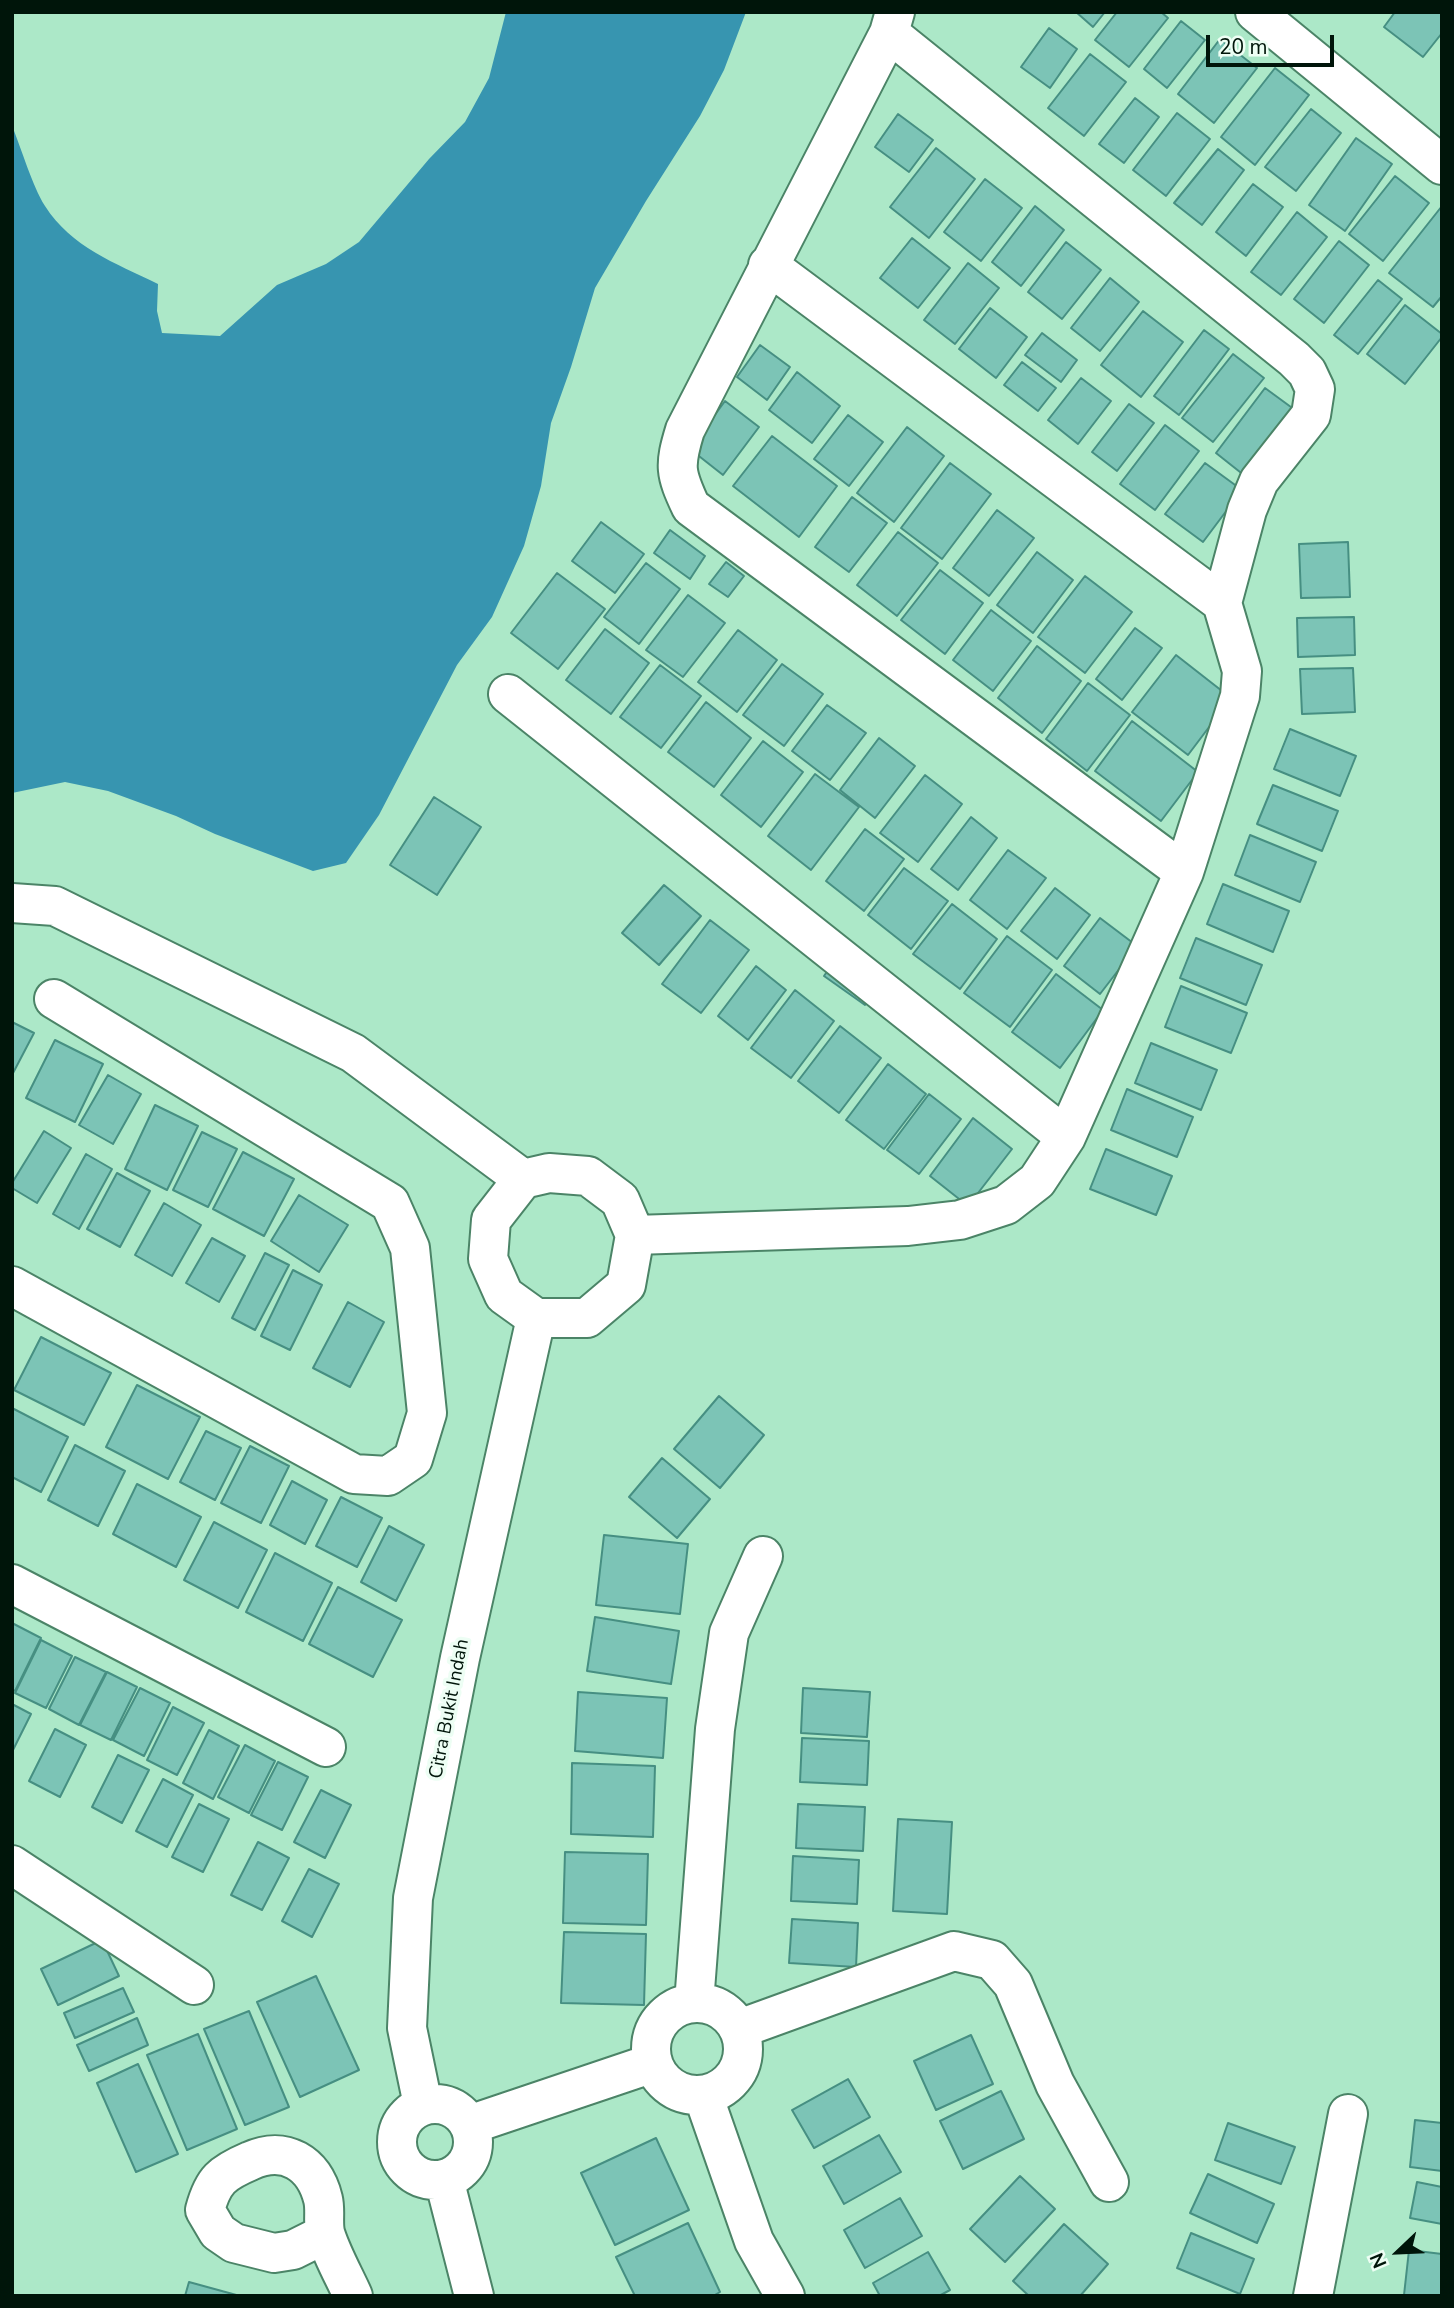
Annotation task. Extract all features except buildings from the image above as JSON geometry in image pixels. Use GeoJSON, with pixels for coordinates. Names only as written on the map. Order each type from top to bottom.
{"type":"FeatureCollection","features":[{"type":"Feature","properties":{"kind":"street"},"geometry":{"type":"LineString","coordinates":[[1255,12],[1442,164]]}},
{"type":"Feature","properties":{"kind":"street"},"geometry":{"type":"LineString","coordinates":[[635,1235],[908,1226],[960,1220],[1006,1205],[1037,1181],[1066,1137],[1184,872],[1240,696],[1242,671],[1222,603],[1247,510],[1259,481],[1311,415],[1315,389],[1307,372],[1294,359],[892,23],[682,439],[677,457],[680,482],[691,507],[1184,872]]}},
{"type":"Feature","properties":{"kind":"street"},"geometry":{"type":"LineString","coordinates":[[768,265],[1222,603]]}},
{"type":"Feature","properties":{"kind":"street"},"geometry":{"type":"LineString","coordinates":[[508,694],[1066,1137]]}},
{"type":"Feature","properties":{"kind":"street"},"geometry":{"type":"LineString","coordinates":[[12,903],[55,906],[353,1052],[523,1179]]}},
{"type":"Feature","properties":{"kind":"street"},"geometry":{"type":"LineString","coordinates":[[12,1286],[354,1474],[388,1476],[413,1459],[427,1413],[411,1248],[390,1203],[54,999]]}},
{"type":"Feature","properties":{"kind":"street"},"geometry":{"type":"LineString","coordinates":[[549,1173],[588,1176],[620,1200],[635,1235],[626,1285],[587,1318],[536,1318],[505,1295],[488,1259],[491,1220],[523,1179],[549,1173]]}},
{"type":"Feature","properties":{"kind":"street","name":"Citra Bukit Indah"},"geometry":{"type":"LineString","coordinates":[[423,2105],[407,2028],[414,1898],[465,1633],[536,1318]]}},
{"type":"Feature","properties":{"kind":"street"},"geometry":{"type":"LineString","coordinates":[[694,2003],[715,1729],[729,1633],[763,1556]]}},
{"type":"Feature","properties":{"kind":"street"},"geometry":{"type":"LineString","coordinates":[[12,1584],[326,1746]]}},
{"type":"Feature","properties":{"kind":"street"},"geometry":{"type":"LineString","coordinates":[[12,1865],[194,1985]]}},
{"type":"Feature","properties":{"kind":"street"},"geometry":{"type":"LineString","coordinates":[[738,2029],[954,1951],[992,1960],[1013,1984],[1055,2084],[1110,2182]]}},
{"type":"Feature","properties":{"kind":"street"},"geometry":{"type":"LineString","coordinates":[[694,2003],[712,2005],[728,2014],[743,2042],[743,2057],[738,2071],[723,2087],[703,2095],[687,2094],[672,2088],[660,2077],[653,2063],[651,2046],[655,2029],[664,2016],[678,2007],[694,2003]]}},
{"type":"Feature","properties":{"kind":"street"},"geometry":{"type":"LineString","coordinates":[[469,2125],[653,2063]]}},
{"type":"Feature","properties":{"kind":"street"},"geometry":{"type":"LineString","coordinates":[[703,2095],[754,2241],[785,2296]]}},
{"type":"Feature","properties":{"kind":"street"},"geometry":{"type":"LineString","coordinates":[[433,2103],[454,2109],[469,2125],[472,2135],[469,2157],[464,2168],[444,2179],[428,2180],[412,2173],[401,2160],[396,2145],[398,2127],[408,2114],[423,2105],[433,2103]]}},
{"type":"Feature","properties":{"kind":"street"},"geometry":{"type":"LineString","coordinates":[[1313,2296],[1348,2114]]}},
{"type":"Feature","properties":{"kind":"street"},"geometry":{"type":"LineString","coordinates":[[444,2179],[474,2296]]}},
{"type":"Feature","properties":{"kind":"street"},"geometry":{"type":"LineString","coordinates":[[325,2234],[353,2296]]}},
{"type":"Feature","properties":{"kind":"water"},"geometry":{"type":"Polygon","coordinates":[[[506,12],[746,12],[724,70],[700,116],[595,288],[551,423],[541,486],[524,546],[492,617],[457,665],[379,815],[346,863],[313,871],[108,791],[65,782],[12,793],[12,126],[45,206],[68,233],[110,261],[158,284],[157,311],[162,333],[220,336],[277,285],[326,264],[359,242],[429,159],[465,122],[489,78],[506,12]]]}}]}
